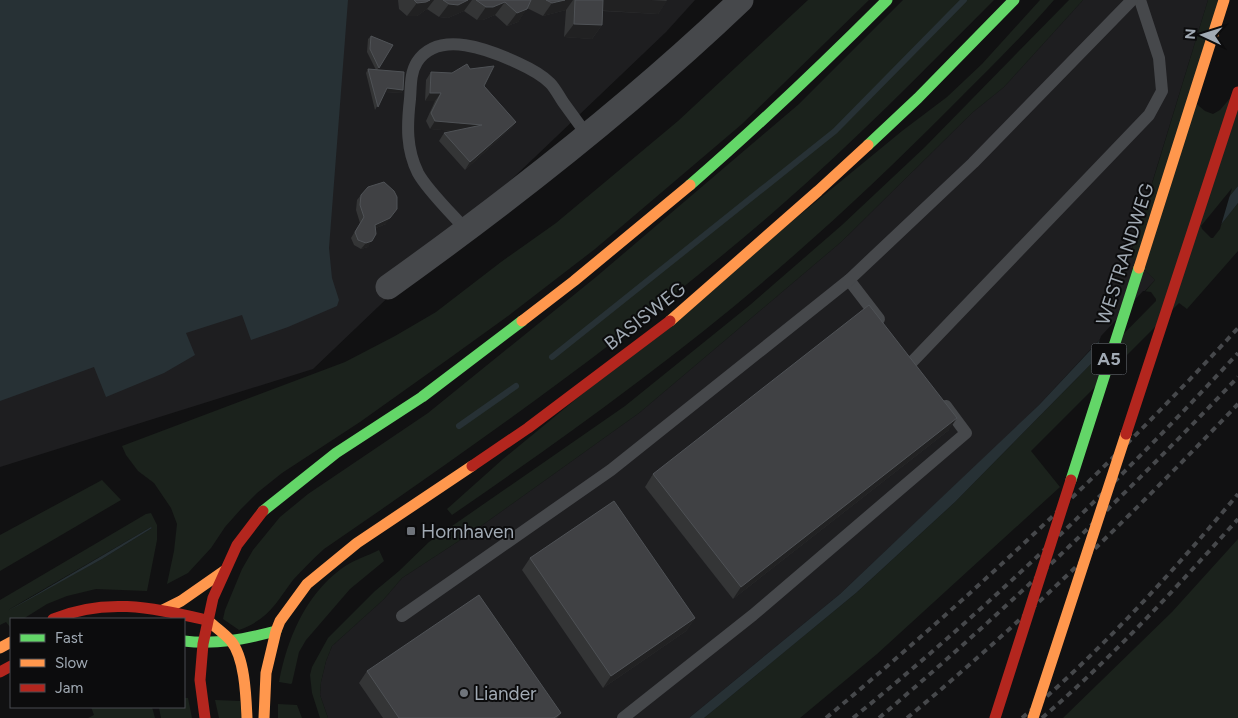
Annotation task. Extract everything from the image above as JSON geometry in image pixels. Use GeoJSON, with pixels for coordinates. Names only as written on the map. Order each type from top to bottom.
{"type":"FeatureCollection","features":[{"type":"Feature","properties":{"kind":"main road"},"geometry":{"type":"LineString","coordinates":[[205,718],[200,686],[203,644],[213,598],[237,545],[263,510],[336,453],[430,391],[574,281],[683,191],[754,129],[817,70],[886,0]]}},
{"type":"Feature","properties":{"kind":"main road","name":"BASISWEG"},"geometry":{"type":"LineString","coordinates":[[264,718],[266,672],[276,631],[280,621],[307,584],[357,543],[528,428],[677,315],[818,191],[896,119],[1014,0]]}},
{"type":"Feature","properties":{"kind":"main road","name":"WESTRANDWEG"},"geometry":{"type":"LineString","coordinates":[[995,718],[1224,0]]}},
{"type":"Feature","properties":{"kind":"main road","name":"A5"},"geometry":{"type":"LineString","coordinates":[[1033,718],[1238,92]]}},
{"type":"Feature","properties":{"kind":"main road"},"geometry":{"type":"LineString","coordinates":[[163,610],[181,601],[224,571]]}},
{"type":"Feature","properties":{"kind":"main road"},"geometry":{"type":"LineString","coordinates":[[56,618],[82,608],[118,605],[163,610],[207,620],[232,642],[241,664],[246,688],[247,718]]}},
{"type":"Feature","properties":{"kind":"main road"},"geometry":{"type":"LineString","coordinates":[[185,641],[203,644],[232,642],[276,631]]}},
{"type":"Feature","properties":{"kind":"street"},"geometry":{"type":"LineString","coordinates":[[388,287],[467,230],[587,136],[695,43],[740,0]]}},
{"type":"Feature","properties":{"kind":"lane"},"geometry":{"type":"LineString","coordinates":[[402,616],[611,470],[849,280],[974,163],[1132,0]]}},
{"type":"Feature","properties":{"kind":"lane"},"geometry":{"type":"LineString","coordinates":[[912,362],[1149,116],[1162,91],[1159,58],[1140,0]]}},
{"type":"Feature","properties":{"kind":"lane"},"geometry":{"type":"LineString","coordinates":[[467,230],[419,175],[412,161],[408,146],[407,131],[411,78],[413,69],[424,54],[440,46],[463,45],[491,51],[538,73],[551,83],[587,136]]}},
{"type":"Feature","properties":{"kind":"lane"},"geometry":{"type":"LineString","coordinates":[[849,280],[889,332]]}},
{"type":"Feature","properties":{"kind":"lane"},"geometry":{"type":"LineString","coordinates":[[623,718],[753,615],[966,433],[936,393]]}},
{"type":"Feature","properties":{"kind":"shaded area"},"geometry":{"type":"Polygon","coordinates":[[[0,0],[348,0],[329,248],[332,278],[339,300],[337,306],[288,327],[251,340],[242,315],[186,333],[195,355],[164,373],[106,397],[94,367],[0,401],[0,0]]]}},
{"type":"Feature","properties":{"kind":"shaded area"},"geometry":{"type":"Polygon","coordinates":[[[335,0],[695,0],[666,32],[313,369],[0,467],[0,266],[335,0]]]}},
{"type":"Feature","properties":{"kind":"shaded area"},"geometry":{"type":"Polygon","coordinates":[[[808,0],[869,0],[742,124],[595,249],[447,360],[360,422],[282,473],[241,509],[225,527],[211,548],[188,573],[167,584],[177,524],[171,508],[154,483],[138,471],[122,446],[345,362],[436,312],[556,223],[678,121],[808,0]]]}},
{"type":"Feature","properties":{"kind":"shaded area"},"geometry":{"type":"Polygon","coordinates":[[[903,0],[994,0],[833,158],[723,255],[612,343],[498,427],[324,549],[293,580],[265,616],[239,630],[223,619],[242,569],[253,550],[280,517],[308,494],[428,413],[596,277],[799,104],[903,0]]]}},
{"type":"Feature","properties":{"kind":"shaded area"},"geometry":{"type":"Polygon","coordinates":[[[1040,0],[1054,0],[1002,56],[911,147],[792,257],[752,292],[626,391],[452,515],[447,509],[503,459],[902,131],[947,97],[982,64],[1040,0]]]}},
{"type":"Feature","properties":{"kind":"shaded area"},"geometry":{"type":"Polygon","coordinates":[[[1069,0],[1083,0],[1004,87],[973,112],[841,242],[639,413],[474,531],[402,578],[384,599],[332,646],[326,661],[320,695],[328,718],[320,718],[312,693],[310,675],[312,667],[328,638],[375,591],[429,542],[625,406],[750,305],[842,225],[925,147],[1069,0]]]}},
{"type":"Feature","properties":{"kind":"shaded area"},"geometry":{"type":"Polygon","coordinates":[[[1083,0],[1208,0],[1130,255],[1155,280],[1039,405],[998,445],[840,594],[689,718],[328,718],[320,695],[326,661],[332,646],[384,599],[402,578],[474,531],[639,413],[841,242],[973,112],[1004,87],[1083,0]]]}},
{"type":"Feature","properties":{"kind":"shaded area"},"geometry":{"type":"Polygon","coordinates":[[[1208,0],[1220,0],[1238,85],[1238,186],[1204,227],[1212,236],[1238,203],[1238,251],[1187,309],[1179,303],[1031,451],[1060,487],[877,654],[800,718],[704,718],[856,593],[955,502],[1154,300],[1144,293],[1155,280],[1130,256],[1208,0]]]}},
{"type":"Feature","properties":{"kind":"shaded area"},"geometry":{"type":"Polygon","coordinates":[[[1238,186],[1238,203],[1212,236],[1204,227],[1238,186]]]}},
{"type":"Feature","properties":{"kind":"shaded area"},"geometry":{"type":"Polygon","coordinates":[[[1144,293],[1154,300],[955,502],[856,593],[704,718],[689,718],[840,594],[1039,405],[1144,293]]]}},
{"type":"Feature","properties":{"kind":"shaded area"},"geometry":{"type":"Polygon","coordinates":[[[102,480],[121,500],[0,571],[0,535],[102,480]]]}},
{"type":"Feature","properties":{"kind":"shaded area"},"geometry":{"type":"Polygon","coordinates":[[[151,513],[157,525],[157,540],[147,591],[96,589],[67,596],[47,604],[25,618],[10,618],[10,627],[6,622],[0,625],[0,600],[146,514],[151,513]],[[152,528],[8,610],[102,559],[152,528]]]}},
{"type":"Feature","properties":{"kind":"shaded area"},"geometry":{"type":"Polygon","coordinates":[[[151,527],[102,559],[8,611],[151,527]]]}},
{"type":"Feature","properties":{"kind":"shaded area"},"geometry":{"type":"Polygon","coordinates":[[[1238,539],[1238,718],[1063,718],[1172,612],[1238,539]]]}},
{"type":"Feature","properties":{"kind":"shaded area"},"geometry":{"type":"Polygon","coordinates":[[[379,550],[384,561],[350,589],[306,640],[299,652],[292,683],[279,682],[282,666],[293,634],[317,592],[345,566],[379,550]]]}},
{"type":"Feature","properties":{"kind":"shaded area"},"geometry":{"type":"Polygon","coordinates":[[[185,698],[188,698],[192,718],[161,718],[159,708],[185,708],[185,698]]]}},
{"type":"Feature","properties":{"kind":"shaded area"},"geometry":{"type":"Polygon","coordinates":[[[215,700],[240,701],[242,718],[219,718],[215,700]]]}},
{"type":"Feature","properties":{"kind":"shaded area"},"geometry":{"type":"Polygon","coordinates":[[[278,704],[297,705],[302,718],[278,718],[278,704]]]}},
{"type":"Feature","properties":{"kind":"shaded area"},"geometry":{"type":"Polygon","coordinates":[[[91,708],[152,708],[155,718],[88,718],[94,715],[91,708]]]}},
{"type":"Feature","properties":{"kind":"pier"},"geometry":{"type":"Polygon","coordinates":[[[1218,0],[1238,0],[1238,89],[1220,110],[1213,114],[1205,111],[1194,102],[1218,0]]]}},
{"type":"Feature","properties":{"kind":"pier"},"geometry":{"type":"Polygon","coordinates":[[[1232,188],[1220,229],[1211,238],[1201,226],[1232,188]]]}},
{"type":"Feature","properties":{"kind":"pier"},"geometry":{"type":"Polygon","coordinates":[[[1143,291],[1151,292],[1156,301],[1091,367],[1101,336],[1143,291]]]}},
{"type":"Feature","properties":{"kind":"building"},"geometry":{"type":"Polygon","coordinates":[[[414,0],[430,0],[417,3],[414,0]]]}},
{"type":"Feature","properties":{"kind":"building"},"geometry":{"type":"Polygon","coordinates":[[[443,0],[468,0],[458,5],[449,4],[443,0]]]}},
{"type":"Feature","properties":{"kind":"building"},"geometry":{"type":"Polygon","coordinates":[[[476,0],[531,0],[527,9],[517,13],[505,2],[493,7],[486,7],[476,0]]]}},
{"type":"Feature","properties":{"kind":"building"},"geometry":{"type":"Polygon","coordinates":[[[546,0],[565,0],[552,3],[546,0]]]}},
{"type":"Feature","properties":{"kind":"building"},"geometry":{"type":"Polygon","coordinates":[[[575,0],[603,0],[602,25],[574,24],[575,0]]]}},
{"type":"Feature","properties":{"kind":"building"},"geometry":{"type":"Polygon","coordinates":[[[371,36],[393,45],[379,68],[370,49],[371,36]]]}},
{"type":"Feature","properties":{"kind":"building"},"geometry":{"type":"Polygon","coordinates":[[[467,64],[470,69],[494,66],[484,86],[516,122],[470,162],[444,133],[482,125],[435,121],[431,113],[441,93],[430,93],[431,72],[452,73],[467,64]]]}},
{"type":"Feature","properties":{"kind":"building"},"geometry":{"type":"Polygon","coordinates":[[[368,69],[404,72],[403,90],[387,88],[378,107],[368,69]]]}},
{"type":"Feature","properties":{"kind":"building"},"geometry":{"type":"Polygon","coordinates":[[[384,182],[394,191],[397,197],[397,209],[390,218],[375,225],[376,234],[372,241],[366,243],[358,240],[355,232],[364,217],[360,205],[361,195],[368,187],[384,182]]]}},
{"type":"Feature","properties":{"kind":"building"},"geometry":{"type":"Polygon","coordinates":[[[869,305],[957,418],[741,587],[653,474],[869,305]]]}},
{"type":"Feature","properties":{"kind":"building"},"geometry":{"type":"Polygon","coordinates":[[[614,501],[695,618],[611,676],[530,558],[614,501]]]}},
{"type":"Feature","properties":{"kind":"building"},"geometry":{"type":"Polygon","coordinates":[[[479,595],[561,713],[554,718],[399,718],[367,671],[479,595]]]}},
{"type":"Feature","properties":{"kind":"waterway"},"geometry":{"type":"LineString","coordinates":[[552,357],[835,131],[964,0]]}},
{"type":"Feature","properties":{"kind":"waterway"},"geometry":{"type":"LineString","coordinates":[[459,426],[516,386]]}},
{"type":"Feature","properties":{"kind":"railway"},"geometry":{"type":"LineString","coordinates":[[826,718],[934,625],[1038,530],[1140,431],[1238,328]]}},
{"type":"Feature","properties":{"kind":"railway"},"geometry":{"type":"LineString","coordinates":[[853,718],[904,676],[1052,543],[1238,353]]}},
{"type":"Feature","properties":{"kind":"railway"},"geometry":{"type":"LineString","coordinates":[[879,718],[1018,595],[1152,466],[1238,377]]}},
{"type":"Feature","properties":{"kind":"railway"},"geometry":{"type":"LineString","coordinates":[[907,718],[951,681],[1077,566],[1238,404]]}},
{"type":"Feature","properties":{"kind":"railway"},"geometry":{"type":"LineString","coordinates":[[1022,718],[1108,639],[1188,553],[1238,494]]}},
{"type":"Feature","properties":{"kind":"railway"},"geometry":{"type":"LineString","coordinates":[[1042,718],[1119,646],[1238,519]]}},
{"type":"Feature","properties":{"kind":"traffic: fast"},"geometry":{"type":"LineString","coordinates":[[690,185],[839,48],[887,0]]}},
{"type":"Feature","properties":{"kind":"traffic: fast"},"geometry":{"type":"LineString","coordinates":[[868,145],[918,98],[1014,0]]}},
{"type":"Feature","properties":{"kind":"traffic: fast"},"geometry":{"type":"LineString","coordinates":[[1071,480],[1139,268]]}},
{"type":"Feature","properties":{"kind":"traffic: fast"},"geometry":{"type":"LineString","coordinates":[[263,511],[336,453],[422,397],[522,321]]}},
{"type":"Feature","properties":{"kind":"traffic: fast"},"geometry":{"type":"LineString","coordinates":[[185,641],[230,640],[276,631]]}},
{"type":"Feature","properties":{"kind":"traffic: slow"},"geometry":{"type":"LineString","coordinates":[[1139,268],[1224,0]]}},
{"type":"Feature","properties":{"kind":"traffic: slow"},"geometry":{"type":"LineString","coordinates":[[670,321],[868,145]]}},
{"type":"Feature","properties":{"kind":"traffic: slow"},"geometry":{"type":"LineString","coordinates":[[522,321],[574,281],[690,185]]}},
{"type":"Feature","properties":{"kind":"traffic: slow"},"geometry":{"type":"LineString","coordinates":[[1033,718],[1126,434]]}},
{"type":"Feature","properties":{"kind":"traffic: slow"},"geometry":{"type":"LineString","coordinates":[[264,718],[266,673],[276,631],[280,621],[307,584],[357,543],[472,466]]}},
{"type":"Feature","properties":{"kind":"traffic: slow"},"geometry":{"type":"LineString","coordinates":[[163,610],[181,601],[224,571]]}},
{"type":"Feature","properties":{"kind":"traffic: slow"},"geometry":{"type":"LineString","coordinates":[[207,620],[228,638],[236,648],[244,678],[247,718]]}},
{"type":"Feature","properties":{"kind":"traffic: slow"},"geometry":{"type":"LineString","coordinates":[[0,648],[10,643]]}},
{"type":"Feature","properties":{"kind":"traffic: jam"},"geometry":{"type":"LineString","coordinates":[[1126,434],[1238,92]]}},
{"type":"Feature","properties":{"kind":"traffic: jam"},"geometry":{"type":"LineString","coordinates":[[472,466],[528,428],[670,321]]}},
{"type":"Feature","properties":{"kind":"traffic: jam"},"geometry":{"type":"LineString","coordinates":[[995,718],[1071,480]]}},
{"type":"Feature","properties":{"kind":"traffic: jam"},"geometry":{"type":"LineString","coordinates":[[205,718],[200,680],[203,644],[213,598],[237,545],[263,511]]}},
{"type":"Feature","properties":{"kind":"traffic: jam"},"geometry":{"type":"LineString","coordinates":[[56,618],[73,612],[111,606],[148,609],[207,620]]}},
{"type":"Feature","properties":{"kind":"traffic: jam"},"geometry":{"type":"LineString","coordinates":[[0,672],[10,667]]}},
{"type":"Feature","properties":{"kind":"place","name":"Hornhaven"},"geometry":{"type":"Point","coordinates":[411,531]}},
{"type":"Feature","properties":{"kind":"place","name":"Liander"},"geometry":{"type":"Point","coordinates":[464,693]}}]}
